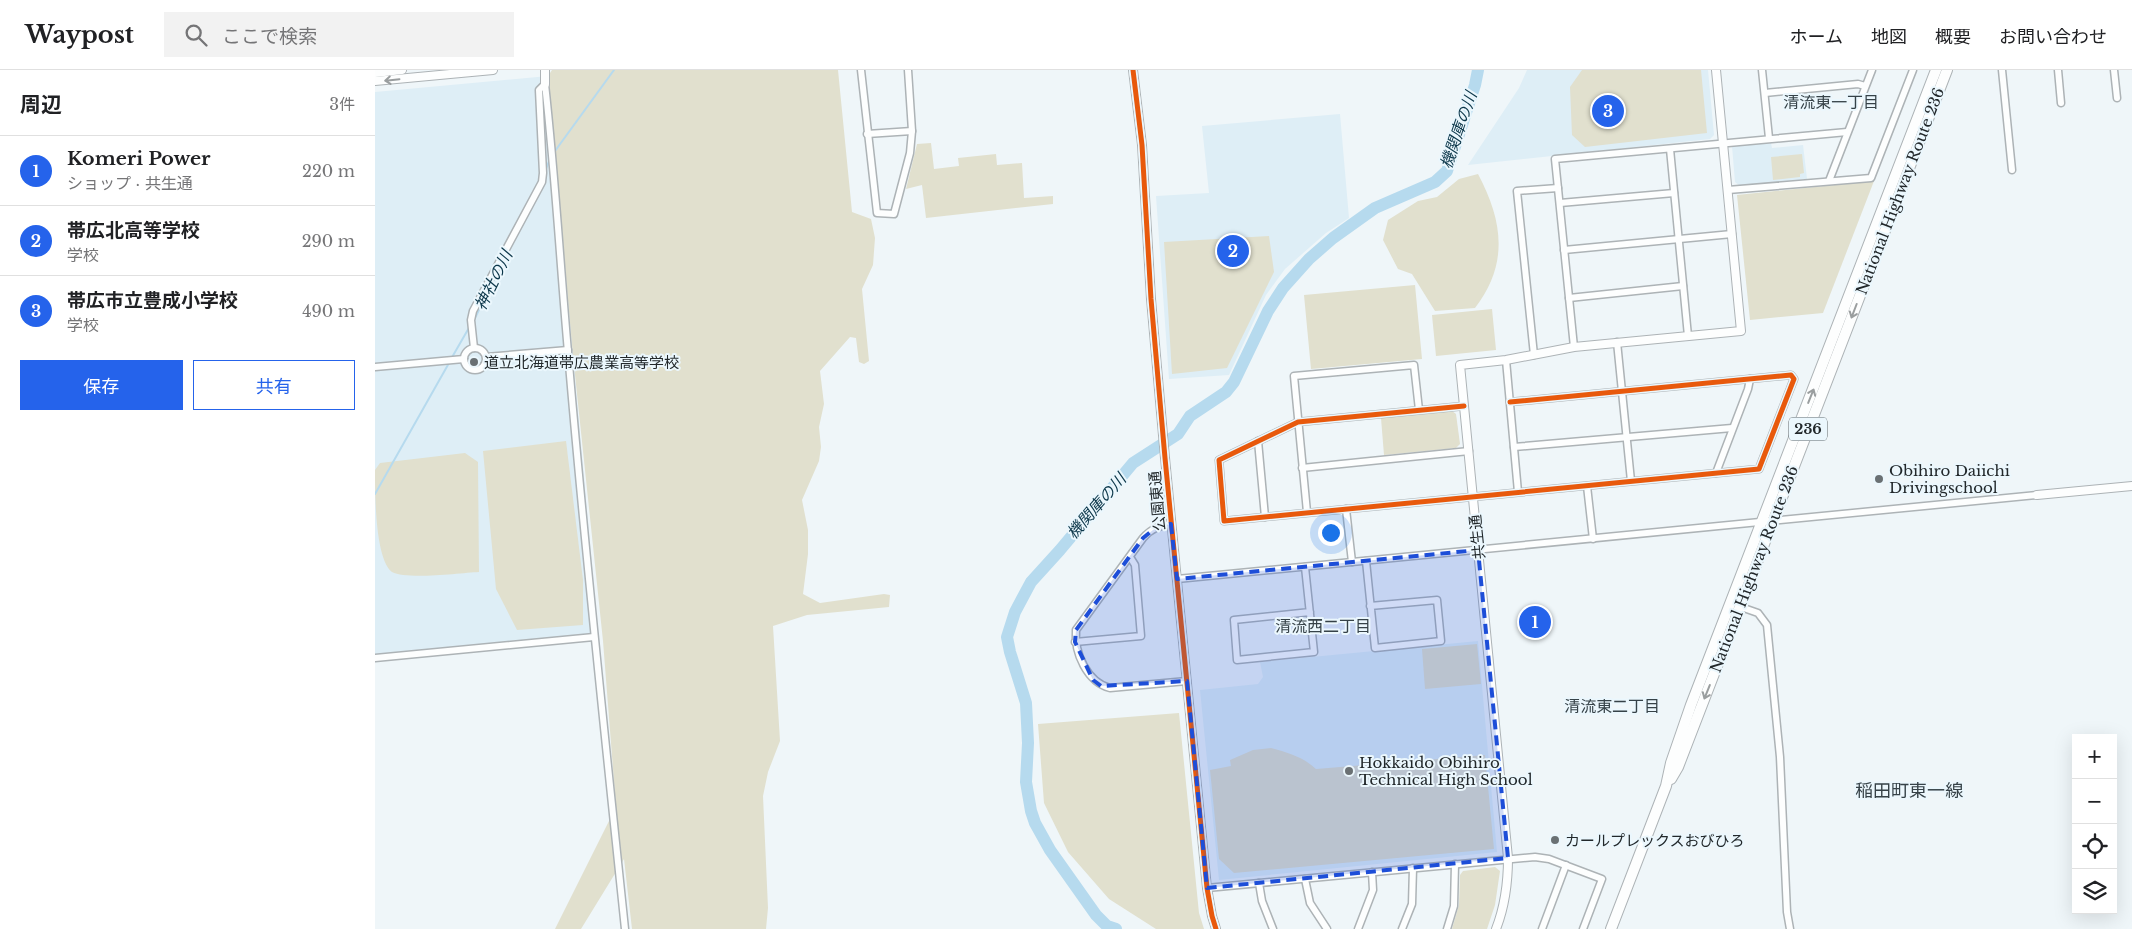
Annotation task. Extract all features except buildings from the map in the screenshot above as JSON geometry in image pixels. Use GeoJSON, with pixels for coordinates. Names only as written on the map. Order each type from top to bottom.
{"type":"FeatureCollection","features":[{"type":"Feature","properties":{"kind":"highway","name":"National Highway Route 236"},"geometry":{"type":"LineString","coordinates":[[1611,929],[1666,786],[1671,762],[1691,705],[1936,70]]}},
{"type":"Feature","properties":{"kind":"highway","name":"National Highway Route 236"},"geometry":{"type":"LineString","coordinates":[[1666,786],[1678,767],[1947,70]]}},
{"type":"Feature","properties":{"kind":"street"},"geometry":{"type":"LineString","coordinates":[[375,73],[402,70]]}},
{"type":"Feature","properties":{"kind":"street"},"geometry":{"type":"LineString","coordinates":[[375,81],[416,74],[493,70]]}},
{"type":"Feature","properties":{"kind":"street"},"geometry":{"type":"LineString","coordinates":[[545,70],[557,196],[568,350],[625,929]]}},
{"type":"Feature","properties":{"kind":"street"},"geometry":{"type":"LineString","coordinates":[[861,70],[877,213],[894,214],[910,153],[913,131],[908,70]]}},
{"type":"Feature","properties":{"kind":"street","name":"公園東通"},"geometry":{"type":"LineString","coordinates":[[1133,70],[1142,145],[1151,298],[1171,524],[1207,888],[1216,929]]}},
{"type":"Feature","properties":{"kind":"street"},"geometry":{"type":"LineString","coordinates":[[1564,250],[1732,234],[1716,70]]}},
{"type":"Feature","properties":{"kind":"street"},"geometry":{"type":"LineString","coordinates":[[1762,70],[1769,138]]}},
{"type":"Feature","properties":{"kind":"street"},"geometry":{"type":"LineString","coordinates":[[1829,181],[1871,70]]}},
{"type":"Feature","properties":{"kind":"street"},"geometry":{"type":"LineString","coordinates":[[1728,190],[1871,178],[1913,70]]}},
{"type":"Feature","properties":{"kind":"street"},"geometry":{"type":"LineString","coordinates":[[2002,70],[2012,170]]}},
{"type":"Feature","properties":{"kind":"street"},"geometry":{"type":"LineString","coordinates":[[2058,70],[2061,103]]}},
{"type":"Feature","properties":{"kind":"street"},"geometry":{"type":"LineString","coordinates":[[2114,70],[2117,98]]}},
{"type":"Feature","properties":{"kind":"street"},"geometry":{"type":"LineString","coordinates":[[474,348],[471,320],[473,310],[542,182],[539,90],[545,84]]}},
{"type":"Feature","properties":{"kind":"street"},"geometry":{"type":"LineString","coordinates":[[1765,93],[1858,84],[1865,86]]}},
{"type":"Feature","properties":{"kind":"street"},"geometry":{"type":"LineString","coordinates":[[867,134],[913,131]]}},
{"type":"Feature","properties":{"kind":"street"},"geometry":{"type":"LineString","coordinates":[[1574,348],[1555,159],[1847,132]]}},
{"type":"Feature","properties":{"kind":"street"},"geometry":{"type":"LineString","coordinates":[[1670,149],[1688,336]]}},
{"type":"Feature","properties":{"kind":"street"},"geometry":{"type":"LineString","coordinates":[[1534,355],[1517,191],[1558,188]]}},
{"type":"Feature","properties":{"kind":"street"},"geometry":{"type":"LineString","coordinates":[[1560,203],[1674,193]]}},
{"type":"Feature","properties":{"kind":"street","name":"共生通"},"geometry":{"type":"LineString","coordinates":[[1496,929],[1503,912],[1508,882],[1508,858],[1460,365],[1506,360],[1617,342],[1741,331],[1732,234]]}},
{"type":"Feature","properties":{"kind":"street"},"geometry":{"type":"LineString","coordinates":[[1569,298],[1683,286]]}},
{"type":"Feature","properties":{"kind":"street"},"geometry":{"type":"LineString","coordinates":[[1617,342],[1631,481]]}},
{"type":"Feature","properties":{"kind":"street"},"geometry":{"type":"LineString","coordinates":[[474,348],[483,351],[486,357],[485,364],[476,371],[466,366],[464,359],[468,351],[474,348]]}},
{"type":"Feature","properties":{"kind":"street"},"geometry":{"type":"LineString","coordinates":[[486,357],[568,350]]}},
{"type":"Feature","properties":{"kind":"street"},"geometry":{"type":"LineString","coordinates":[[375,367],[464,359]]}},
{"type":"Feature","properties":{"kind":"street"},"geometry":{"type":"LineString","coordinates":[[1506,360],[1518,492]]}},
{"type":"Feature","properties":{"kind":"street"},"geometry":{"type":"LineString","coordinates":[[1307,512],[1294,376],[1414,364],[1419,410]]}},
{"type":"Feature","properties":{"kind":"street"},"geometry":{"type":"LineString","coordinates":[[1464,406],[1298,422],[1258,441],[1219,460],[1224,521],[1759,469],[1794,379],[1791,375],[1510,402]]}},
{"type":"Feature","properties":{"kind":"street"},"geometry":{"type":"LineString","coordinates":[[1716,472],[1749,389],[1750,379]]}},
{"type":"Feature","properties":{"kind":"street"},"geometry":{"type":"LineString","coordinates":[[1514,447],[1732,428]]}},
{"type":"Feature","properties":{"kind":"street"},"geometry":{"type":"LineString","coordinates":[[1258,441],[1265,517]]}},
{"type":"Feature","properties":{"kind":"street"},"geometry":{"type":"LineString","coordinates":[[1302,468],[1469,451]]}},
{"type":"Feature","properties":{"kind":"street"},"geometry":{"type":"LineString","coordinates":[[1587,486],[1593,539]]}},
{"type":"Feature","properties":{"kind":"street"},"geometry":{"type":"LineString","coordinates":[[1177,579],[2132,486]]}},
{"type":"Feature","properties":{"kind":"street"},"geometry":{"type":"LineString","coordinates":[[1347,509],[1352,562]]}},
{"type":"Feature","properties":{"kind":"street"},"geometry":{"type":"LineString","coordinates":[[1171,524],[1158,526],[1150,530],[1076,630],[1075,642],[1093,680],[1101,686],[1110,688],[1187,681]]}},
{"type":"Feature","properties":{"kind":"street"},"geometry":{"type":"LineString","coordinates":[[1075,642],[1141,636],[1135,565],[1130,557]]}},
{"type":"Feature","properties":{"kind":"street"},"geometry":{"type":"LineString","coordinates":[[1366,561],[1370,606],[1375,648],[1441,641],[1437,600],[1370,606]]}},
{"type":"Feature","properties":{"kind":"street"},"geometry":{"type":"LineString","coordinates":[[1305,567],[1310,612],[1314,652],[1237,660],[1234,620],[1310,612]]}},
{"type":"Feature","properties":{"kind":"street"},"geometry":{"type":"LineString","coordinates":[[1730,603],[1758,613],[1767,625],[1780,757],[1787,912],[1790,929]]}},
{"type":"Feature","properties":{"kind":"street"},"geometry":{"type":"LineString","coordinates":[[375,658],[595,637]]}},
{"type":"Feature","properties":{"kind":"street"},"geometry":{"type":"LineString","coordinates":[[1207,888],[1508,858],[1535,857],[1566,865],[1602,879],[1583,929]]}},
{"type":"Feature","properties":{"kind":"street"},"geometry":{"type":"LineString","coordinates":[[1447,929],[1454,906],[1455,864]]}},
{"type":"Feature","properties":{"kind":"street"},"geometry":{"type":"LineString","coordinates":[[1542,929],[1566,865]]}},
{"type":"Feature","properties":{"kind":"street"},"geometry":{"type":"LineString","coordinates":[[1402,929],[1412,904],[1413,868]]}},
{"type":"Feature","properties":{"kind":"street"},"geometry":{"type":"LineString","coordinates":[[1358,929],[1373,890],[1372,872]]}},
{"type":"Feature","properties":{"kind":"street"},"geometry":{"type":"LineString","coordinates":[[1305,879],[1310,903],[1327,929]]}},
{"type":"Feature","properties":{"kind":"street"},"geometry":{"type":"LineString","coordinates":[[1259,883],[1261,901],[1273,929]]}},
{"type":"Feature","properties":{"kind":"highlighted area"},"geometry":{"type":"Polygon","coordinates":[[[1171,524],[1177,579],[1478,550],[1508,858],[1207,888],[1187,681],[1101,686],[1093,680],[1075,642],[1076,630],[1143,538],[1158,526],[1171,524]]]}},
{"type":"Feature","properties":{"kind":"shaded area"},"geometry":{"type":"Polygon","coordinates":[[[1527,70],[1708,70],[1714,135],[1710,139],[1468,165],[1519,88],[1527,70]]]}},
{"type":"Feature","properties":{"kind":"shaded area","name":"道立北海道帯広農業高等学校"},"geometry":{"type":"Polygon","coordinates":[[[548,76],[598,633],[375,656],[375,92],[548,76]]]}},
{"type":"Feature","properties":{"kind":"shaded area"},"geometry":{"type":"Polygon","coordinates":[[[1340,114],[1349,218],[1326,233],[1285,269],[1266,295],[1229,375],[1169,379],[1156,196],[1209,193],[1202,126],[1340,114]]]}},
{"type":"Feature","properties":{"kind":"shaded area"},"geometry":{"type":"Polygon","coordinates":[[[1771,143],[1772,148],[1803,145],[1807,179],[1740,186],[1735,182],[1732,146],[1771,143]]]}},
{"type":"Feature","properties":{"kind":"shaded area","name":"Hokkaido Obihiro Technical High School"},"geometry":{"type":"Polygon","coordinates":[[[1478,641],[1497,852],[1219,880],[1200,690],[1258,684],[1263,677],[1260,662],[1478,641]]]}},
{"type":"Feature","properties":{"kind":"green space"},"geometry":{"type":"Polygon","coordinates":[[[552,70],[838,70],[852,212],[871,219],[875,238],[873,265],[862,289],[869,361],[864,364],[859,362],[856,338],[850,337],[820,371],[824,404],[819,427],[821,447],[819,461],[802,500],[808,530],[808,554],[803,594],[820,603],[884,594],[890,595],[889,607],[807,615],[773,626],[780,741],[768,772],[763,796],[768,908],[766,929],[632,929],[624,859],[581,929],[555,929],[616,807],[603,641],[573,356],[548,76],[552,70]]]}},
{"type":"Feature","properties":{"kind":"green space"},"geometry":{"type":"Polygon","coordinates":[[[1582,70],[1701,70],[1707,133],[1585,147],[1572,135],[1570,87],[1582,70]]]}},
{"type":"Feature","properties":{"kind":"green space"},"geometry":{"type":"Polygon","coordinates":[[[931,143],[934,169],[959,166],[958,158],[996,154],[997,165],[1022,163],[1024,198],[1053,196],[1053,204],[926,218],[922,185],[906,189],[917,144],[931,143]]]}},
{"type":"Feature","properties":{"kind":"green space"},"geometry":{"type":"Polygon","coordinates":[[[1802,154],[1804,173],[1800,174],[1800,177],[1773,180],[1771,157],[1802,154]]]}},
{"type":"Feature","properties":{"kind":"green space"},"geometry":{"type":"Polygon","coordinates":[[[1478,174],[1493,209],[1497,225],[1499,242],[1493,275],[1486,292],[1475,308],[1435,311],[1412,274],[1398,269],[1383,240],[1388,220],[1418,201],[1437,197],[1459,179],[1478,174]]]}},
{"type":"Feature","properties":{"kind":"green space"},"geometry":{"type":"Polygon","coordinates":[[[1874,181],[1823,313],[1750,320],[1737,195],[1874,181]]]}},
{"type":"Feature","properties":{"kind":"green space"},"geometry":{"type":"Polygon","coordinates":[[[1269,236],[1274,272],[1227,368],[1172,374],[1164,242],[1269,236]]]}},
{"type":"Feature","properties":{"kind":"green space"},"geometry":{"type":"Polygon","coordinates":[[[1415,285],[1422,359],[1311,369],[1304,295],[1415,285]]]}},
{"type":"Feature","properties":{"kind":"green space"},"geometry":{"type":"Polygon","coordinates":[[[1492,309],[1496,350],[1436,356],[1432,315],[1492,309]]]}},
{"type":"Feature","properties":{"kind":"green space"},"geometry":{"type":"Polygon","coordinates":[[[1452,411],[1456,414],[1460,444],[1456,448],[1384,455],[1381,418],[1452,411]]]}},
{"type":"Feature","properties":{"kind":"green space"},"geometry":{"type":"Polygon","coordinates":[[[566,441],[583,580],[583,625],[517,630],[496,589],[483,451],[566,441]]]}},
{"type":"Feature","properties":{"kind":"green space"},"geometry":{"type":"Polygon","coordinates":[[[465,453],[478,462],[479,572],[409,576],[392,572],[386,565],[379,540],[375,470],[380,463],[465,453]]]}},
{"type":"Feature","properties":{"kind":"green space"},"geometry":{"type":"Polygon","coordinates":[[[1477,644],[1481,684],[1425,689],[1422,649],[1477,644]]]}},
{"type":"Feature","properties":{"kind":"green space"},"geometry":{"type":"Polygon","coordinates":[[[1179,713],[1199,913],[1204,929],[1156,929],[1109,899],[1068,852],[1044,803],[1038,724],[1179,713]]]}},
{"type":"Feature","properties":{"kind":"green space"},"geometry":{"type":"Polygon","coordinates":[[[1271,748],[1301,758],[1316,769],[1485,755],[1494,849],[1234,873],[1219,859],[1210,770],[1231,766],[1230,760],[1253,750],[1271,748]]]}},
{"type":"Feature","properties":{"kind":"green space"},"geometry":{"type":"Polygon","coordinates":[[[1495,867],[1500,871],[1495,905],[1487,929],[1452,929],[1459,905],[1460,875],[1463,871],[1495,867]]]}},
{"type":"Feature","properties":{"kind":"waterway","name":"神社の川"},"geometry":{"type":"LineString","coordinates":[[555,151],[614,70]]}},
{"type":"Feature","properties":{"kind":"waterway","name":"機関庫の川"},"geometry":{"type":"LineString","coordinates":[[1116,929],[1107,926],[1096,915],[1050,850],[1035,823],[1031,811],[1026,782],[1028,743],[1026,703],[1007,637],[1015,612],[1031,582],[1133,463],[1178,434],[1190,416],[1226,392],[1234,382],[1268,311],[1283,288],[1309,259],[1333,238],[1375,208],[1435,182],[1447,171],[1475,85],[1478,70]]}},
{"type":"Feature","properties":{"kind":"waterway","name":"神社の川"},"geometry":{"type":"LineString","coordinates":[[545,171],[550,159]]}},
{"type":"Feature","properties":{"kind":"waterway","name":"神社の川"},"geometry":{"type":"LineString","coordinates":[[474,320],[497,273]]}},
{"type":"Feature","properties":{"kind":"waterway","name":"神社の川"},"geometry":{"type":"LineString","coordinates":[[451,359],[470,326]]}},
{"type":"Feature","properties":{"kind":"waterway","name":"神社の川"},"geometry":{"type":"LineString","coordinates":[[375,494],[449,363]]}},
{"type":"Feature","properties":{"kind":"cycle path"},"geometry":{"type":"LineString","coordinates":[[1133,70],[1142,145],[1151,299],[1165,458],[1207,888],[1216,929]]}},
{"type":"Feature","properties":{"kind":"cycle path"},"geometry":{"type":"LineString","coordinates":[[1464,406],[1298,422],[1219,460],[1224,521],[1759,469],[1794,379],[1791,375],[1510,402]]}},
{"type":"Feature","properties":{"kind":"place","name":"帯広市立豊成小学校"},"geometry":{"type":"Point","coordinates":[1608,111]}},
{"type":"Feature","properties":{"kind":"place","name":"帯広北高等学校"},"geometry":{"type":"Point","coordinates":[1233,251]}},
{"type":"Feature","properties":{"kind":"place","name":"道立北海道帯広農業高等学校"},"geometry":{"type":"Point","coordinates":[474,362]}},
{"type":"Feature","properties":{"kind":"place","name":"Obihiro Daiichi Drivingschool"},"geometry":{"type":"Point","coordinates":[1879,479]}},
{"type":"Feature","properties":{"kind":"place","name":"Komeri Power"},"geometry":{"type":"Point","coordinates":[1535,622]}},
{"type":"Feature","properties":{"kind":"place","name":"Hokkaido Obihiro Technical High School"},"geometry":{"type":"Point","coordinates":[1349,771]}},
{"type":"Feature","properties":{"kind":"place","name":"カールプレックスおびひろ"},"geometry":{"type":"Point","coordinates":[1555,840]}},
{"type":"Feature","properties":{"kind":"district","name":"清流東一丁目"},"geometry":{"type":"Point","coordinates":[1831,102]}},
{"type":"Feature","properties":{"kind":"district","name":"清流西二丁目"},"geometry":{"type":"Point","coordinates":[1323,626]}},
{"type":"Feature","properties":{"kind":"district","name":"清流東二丁目"},"geometry":{"type":"Point","coordinates":[1612,706]}},
{"type":"Feature","properties":{"kind":"district","name":"稲田町東一線"},"geometry":{"type":"Point","coordinates":[1909,791]}}]}
